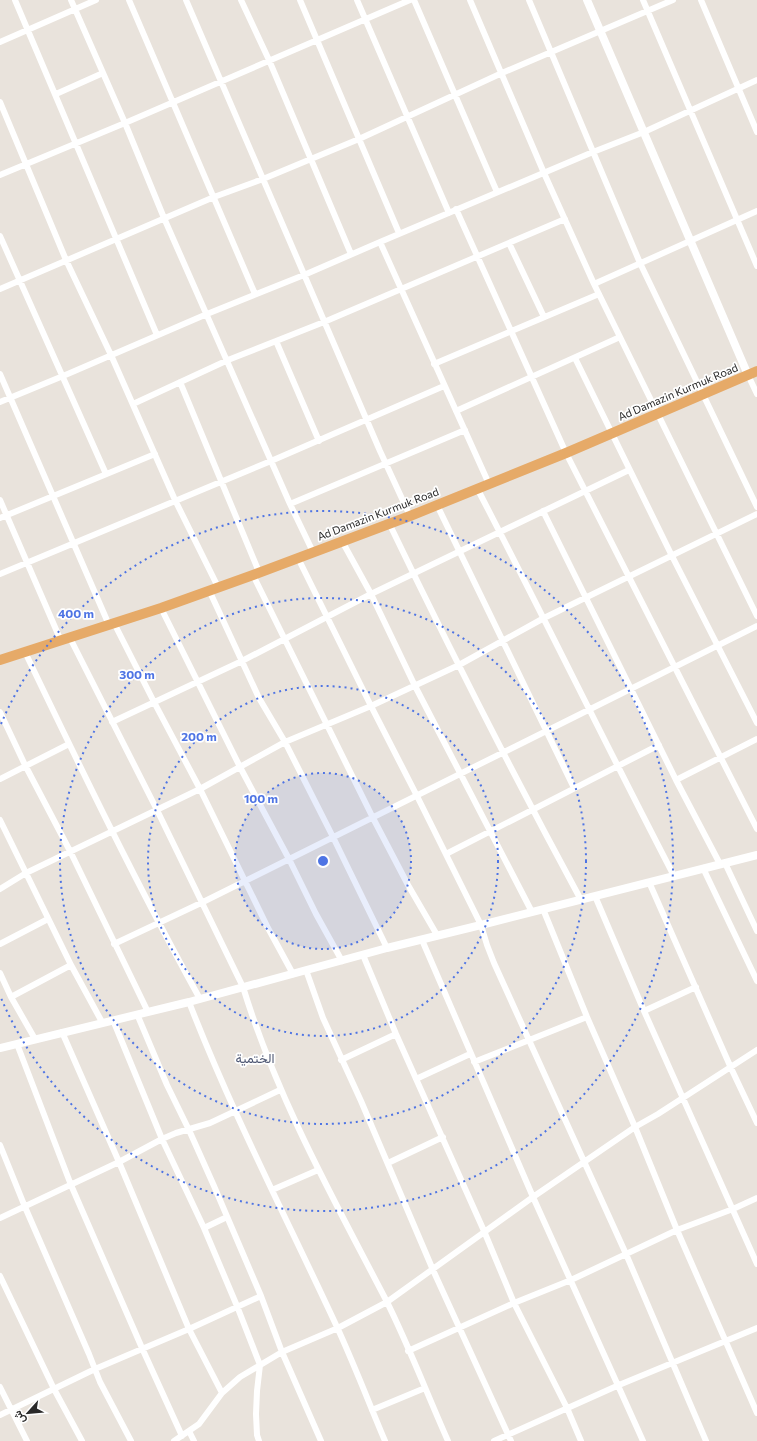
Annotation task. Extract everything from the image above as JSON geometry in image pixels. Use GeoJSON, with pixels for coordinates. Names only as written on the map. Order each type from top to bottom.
{"type":"FeatureCollection","features":[{"type":"Feature","properties":{"kind":"highway","name":"Ad Damazin Kurmuk Road"},"geometry":{"type":"LineString","coordinates":[[0,660],[66,640],[161,608],[410,516],[566,453],[753,373]]}},
{"type":"Feature","properties":{"kind":"street"},"geometry":{"type":"LineString","coordinates":[[15,0],[157,335]]}},
{"type":"Feature","properties":{"kind":"street"},"geometry":{"type":"LineString","coordinates":[[71,0],[125,123],[164,218],[228,360],[290,504],[313,552]]}},
{"type":"Feature","properties":{"kind":"street"},"geometry":{"type":"LineString","coordinates":[[0,42],[96,0]]}},
{"type":"Feature","properties":{"kind":"street"},"geometry":{"type":"LineString","coordinates":[[129,0],[255,294]]}},
{"type":"Feature","properties":{"kind":"street"},"geometry":{"type":"LineString","coordinates":[[186,0],[324,322],[410,516]]}},
{"type":"Feature","properties":{"kind":"street"},"geometry":{"type":"LineString","coordinates":[[241,0],[269,60],[351,254]]}},
{"type":"Feature","properties":{"kind":"street"},"geometry":{"type":"LineString","coordinates":[[300,0],[399,233]]}},
{"type":"Feature","properties":{"kind":"street"},"geometry":{"type":"LineString","coordinates":[[357,0],[449,213]]}},
{"type":"Feature","properties":{"kind":"street"},"geometry":{"type":"LineString","coordinates":[[0,175],[76,144],[410,0]]}},
{"type":"Feature","properties":{"kind":"street"},"geometry":{"type":"LineString","coordinates":[[414,0],[497,192]]}},
{"type":"Feature","properties":{"kind":"street"},"geometry":{"type":"LineString","coordinates":[[470,0],[544,173],[594,284],[757,616]]}},
{"type":"Feature","properties":{"kind":"street"},"geometry":{"type":"LineString","coordinates":[[530,0],[640,263],[757,507]]}},
{"type":"Feature","properties":{"kind":"street"},"geometry":{"type":"LineString","coordinates":[[587,0],[691,241],[753,373],[757,394]]}},
{"type":"Feature","properties":{"kind":"street"},"geometry":{"type":"LineString","coordinates":[[642,0],[757,266]]}},
{"type":"Feature","properties":{"kind":"street"},"geometry":{"type":"LineString","coordinates":[[0,288],[214,197],[263,179],[359,139],[502,73],[600,30],[648,12],[673,0]]}},
{"type":"Feature","properties":{"kind":"street"},"geometry":{"type":"LineString","coordinates":[[701,0],[757,132]]}},
{"type":"Feature","properties":{"kind":"street"},"geometry":{"type":"LineString","coordinates":[[56,94],[103,73]]}},
{"type":"Feature","properties":{"kind":"street"},"geometry":{"type":"LineString","coordinates":[[0,402],[207,314],[304,275],[399,233],[644,132],[757,80]]}},
{"type":"Feature","properties":{"kind":"street"},"geometry":{"type":"LineString","coordinates":[[0,102],[66,260],[111,355],[214,589],[242,661],[259,698],[285,742],[334,837],[387,948]]}},
{"type":"Feature","properties":{"kind":"street"},"geometry":{"type":"LineString","coordinates":[[456,210],[566,453],[757,828]]}},
{"type":"Feature","properties":{"kind":"street"},"geometry":{"type":"LineString","coordinates":[[594,284],[757,211]]}},
{"type":"Feature","properties":{"kind":"street"},"geometry":{"type":"LineString","coordinates":[[132,404],[228,360],[324,322],[565,219]]}},
{"type":"Feature","properties":{"kind":"street"},"geometry":{"type":"LineString","coordinates":[[0,236],[106,474]]}},
{"type":"Feature","properties":{"kind":"street"},"geometry":{"type":"LineString","coordinates":[[380,242],[489,484]]}},
{"type":"Feature","properties":{"kind":"street"},"geometry":{"type":"LineString","coordinates":[[509,243],[544,317]]}},
{"type":"Feature","properties":{"kind":"street"},"geometry":{"type":"LineString","coordinates":[[434,364],[599,294]]}},
{"type":"Feature","properties":{"kind":"street"},"geometry":{"type":"LineString","coordinates":[[456,411],[620,337]]}},
{"type":"Feature","properties":{"kind":"street"},"geometry":{"type":"LineString","coordinates":[[276,341],[319,441]]}},
{"type":"Feature","properties":{"kind":"street"},"geometry":{"type":"LineString","coordinates":[[575,358],[629,470],[757,723]]}},
{"type":"Feature","properties":{"kind":"street"},"geometry":{"type":"LineString","coordinates":[[0,374],[111,624],[200,789],[268,928],[293,974]]}},
{"type":"Feature","properties":{"kind":"street"},"geometry":{"type":"LineString","coordinates":[[180,382],[256,574],[284,638],[373,818],[408,885],[437,935]]}},
{"type":"Feature","properties":{"kind":"street"},"geometry":{"type":"LineString","coordinates":[[0,574],[319,441],[444,386]]}},
{"type":"Feature","properties":{"kind":"street"},"geometry":{"type":"LineString","coordinates":[[290,504],[465,430]]}},
{"type":"Feature","properties":{"kind":"street"},"geometry":{"type":"LineString","coordinates":[[0,518],[155,454]]}},
{"type":"Feature","properties":{"kind":"street"},"geometry":{"type":"LineString","coordinates":[[112,722],[242,661],[371,594],[629,470]]}},
{"type":"Feature","properties":{"kind":"street"},"geometry":{"type":"LineString","coordinates":[[477,488],[674,876]]}},
{"type":"Feature","properties":{"kind":"street"},"geometry":{"type":"LineString","coordinates":[[0,500],[27,562],[66,640],[112,722],[157,810],[242,987],[251,1016],[280,1090],[318,1170],[387,1302],[448,1441]]}},
{"type":"Feature","properties":{"kind":"street"},"geometry":{"type":"LineString","coordinates":[[437,505],[574,788]]}},
{"type":"Feature","properties":{"kind":"street"},"geometry":{"type":"LineString","coordinates":[[543,511],[676,780],[723,863],[757,931]]}},
{"type":"Feature","properties":{"kind":"street"},"geometry":{"type":"LineString","coordinates":[[0,888],[26,873],[200,789],[285,742],[371,706],[459,665],[585,597],[757,514]]}},
{"type":"Feature","properties":{"kind":"street"},"geometry":{"type":"LineString","coordinates":[[389,523],[413,574],[532,810],[581,900]]}},
{"type":"Feature","properties":{"kind":"street"},"geometry":{"type":"LineString","coordinates":[[342,541],[371,594],[415,686],[532,912]]}},
{"type":"Feature","properties":{"kind":"street"},"geometry":{"type":"LineString","coordinates":[[298,558],[481,925],[490,951],[626,1254],[706,1441]]}},
{"type":"Feature","properties":{"kind":"street"},"geometry":{"type":"LineString","coordinates":[[161,608],[240,766],[316,914],[342,961]]}},
{"type":"Feature","properties":{"kind":"street"},"geometry":{"type":"LineString","coordinates":[[114,944],[373,818],[757,626]]}},
{"type":"Feature","properties":{"kind":"street"},"geometry":{"type":"LineString","coordinates":[[25,652],[112,832],[158,922],[200,999]]}},
{"type":"Feature","properties":{"kind":"street"},"geometry":{"type":"LineString","coordinates":[[0,712],[148,1012]]}},
{"type":"Feature","properties":{"kind":"street"},"geometry":{"type":"LineString","coordinates":[[676,780],[757,740]]}},
{"type":"Feature","properties":{"kind":"street"},"geometry":{"type":"LineString","coordinates":[[0,779],[69,744]]}},
{"type":"Feature","properties":{"kind":"street"},"geometry":{"type":"LineString","coordinates":[[446,854],[659,745]]}},
{"type":"Feature","properties":{"kind":"street"},"geometry":{"type":"LineString","coordinates":[[0,820],[2,829],[26,873],[71,966],[102,1022]]}},
{"type":"Feature","properties":{"kind":"street"},"geometry":{"type":"LineString","coordinates":[[0,1048],[189,1002],[437,935],[757,855]]}},
{"type":"Feature","properties":{"kind":"street"},"geometry":{"type":"LineString","coordinates":[[703,868],[757,981]]}},
{"type":"Feature","properties":{"kind":"street"},"geometry":{"type":"LineString","coordinates":[[649,882],[731,1068],[757,1123]]}},
{"type":"Feature","properties":{"kind":"street"},"geometry":{"type":"LineString","coordinates":[[595,896],[644,1011],[757,1264]]}},
{"type":"Feature","properties":{"kind":"street"},"geometry":{"type":"LineString","coordinates":[[543,909],[677,1230],[757,1413]]}},
{"type":"Feature","properties":{"kind":"street"},"geometry":{"type":"LineString","coordinates":[[0,944],[48,919]]}},
{"type":"Feature","properties":{"kind":"street"},"geometry":{"type":"LineString","coordinates":[[422,940],[533,1197],[643,1441]]}},
{"type":"Feature","properties":{"kind":"street"},"geometry":{"type":"LineString","coordinates":[[363,955],[514,1303],[567,1408],[581,1441]]}},
{"type":"Feature","properties":{"kind":"street"},"geometry":{"type":"LineString","coordinates":[[11,997],[71,966]]}},
{"type":"Feature","properties":{"kind":"street"},"geometry":{"type":"LineString","coordinates":[[306,970],[323,1018],[341,1060],[361,1101],[433,1270],[509,1438]]}},
{"type":"Feature","properties":{"kind":"street"},"geometry":{"type":"LineString","coordinates":[[0,973],[11,997],[35,1039]]}},
{"type":"Feature","properties":{"kind":"street"},"geometry":{"type":"LineString","coordinates":[[644,1011],[696,987]]}},
{"type":"Feature","properties":{"kind":"street"},"geometry":{"type":"LineString","coordinates":[[189,1002],[234,1111],[338,1328],[385,1441]]}},
{"type":"Feature","properties":{"kind":"street"},"geometry":{"type":"LineString","coordinates":[[137,1014],[261,1296],[282,1352],[320,1441]]}},
{"type":"Feature","properties":{"kind":"street"},"geometry":{"type":"LineString","coordinates":[[474,1062],[587,1017]]}},
{"type":"Feature","properties":{"kind":"street"},"geometry":{"type":"LineString","coordinates":[[113,1020],[162,1139],[204,1228],[260,1365],[256,1414],[257,1434],[259,1441]]}},
{"type":"Feature","properties":{"kind":"street"},"geometry":{"type":"LineString","coordinates":[[62,1032],[119,1162],[189,1329],[222,1393]]}},
{"type":"Feature","properties":{"kind":"street"},"geometry":{"type":"LineString","coordinates":[[341,1060],[396,1034]]}},
{"type":"Feature","properties":{"kind":"street"},"geometry":{"type":"LineString","coordinates":[[17,1044],[71,1185],[182,1436]]}},
{"type":"Feature","properties":{"kind":"street"},"geometry":{"type":"LineString","coordinates":[[174,1441],[199,1424],[222,1393],[240,1377],[282,1352],[338,1328],[387,1302],[433,1270],[484,1231],[635,1127],[731,1068],[757,1050]]}},
{"type":"Feature","properties":{"kind":"street"},"geometry":{"type":"LineString","coordinates":[[416,1079],[470,1054]]}},
{"type":"Feature","properties":{"kind":"street"},"geometry":{"type":"LineString","coordinates":[[0,1218],[119,1162],[162,1139],[176,1133],[210,1123],[280,1090]]}},
{"type":"Feature","properties":{"kind":"street"},"geometry":{"type":"LineString","coordinates":[[388,1163],[443,1137]]}},
{"type":"Feature","properties":{"kind":"street"},"geometry":{"type":"LineString","coordinates":[[0,1145],[95,1369],[131,1441]]}},
{"type":"Feature","properties":{"kind":"street"},"geometry":{"type":"LineString","coordinates":[[272,1190],[318,1170]]}},
{"type":"Feature","properties":{"kind":"street"},"geometry":{"type":"LineString","coordinates":[[408,1351],[514,1303],[571,1280],[677,1230],[733,1209],[757,1198]]}},
{"type":"Feature","properties":{"kind":"street"},"geometry":{"type":"LineString","coordinates":[[204,1228],[227,1217]]}},
{"type":"Feature","properties":{"kind":"street"},"geometry":{"type":"LineString","coordinates":[[0,1276],[54,1389],[82,1441]]}},
{"type":"Feature","properties":{"kind":"street"},"geometry":{"type":"LineString","coordinates":[[0,1416],[95,1369],[189,1329],[261,1296]]}},
{"type":"Feature","properties":{"kind":"street"},"geometry":{"type":"LineString","coordinates":[[494,1441],[509,1438],[567,1408],[673,1362],[757,1328]]}},
{"type":"Feature","properties":{"kind":"street"},"geometry":{"type":"LineString","coordinates":[[0,1388],[27,1441]]}},
{"type":"Feature","properties":{"kind":"street"},"geometry":{"type":"LineString","coordinates":[[372,1410],[425,1388]]}},
{"type":"Feature","properties":{"kind":"street"},"geometry":{"type":"LineString","coordinates":[[189,1431],[194,1441]]}},
{"type":"Feature","properties":{"kind":"district","name":"الختمية"},"geometry":{"type":"Point","coordinates":[255,1058]}}]}
